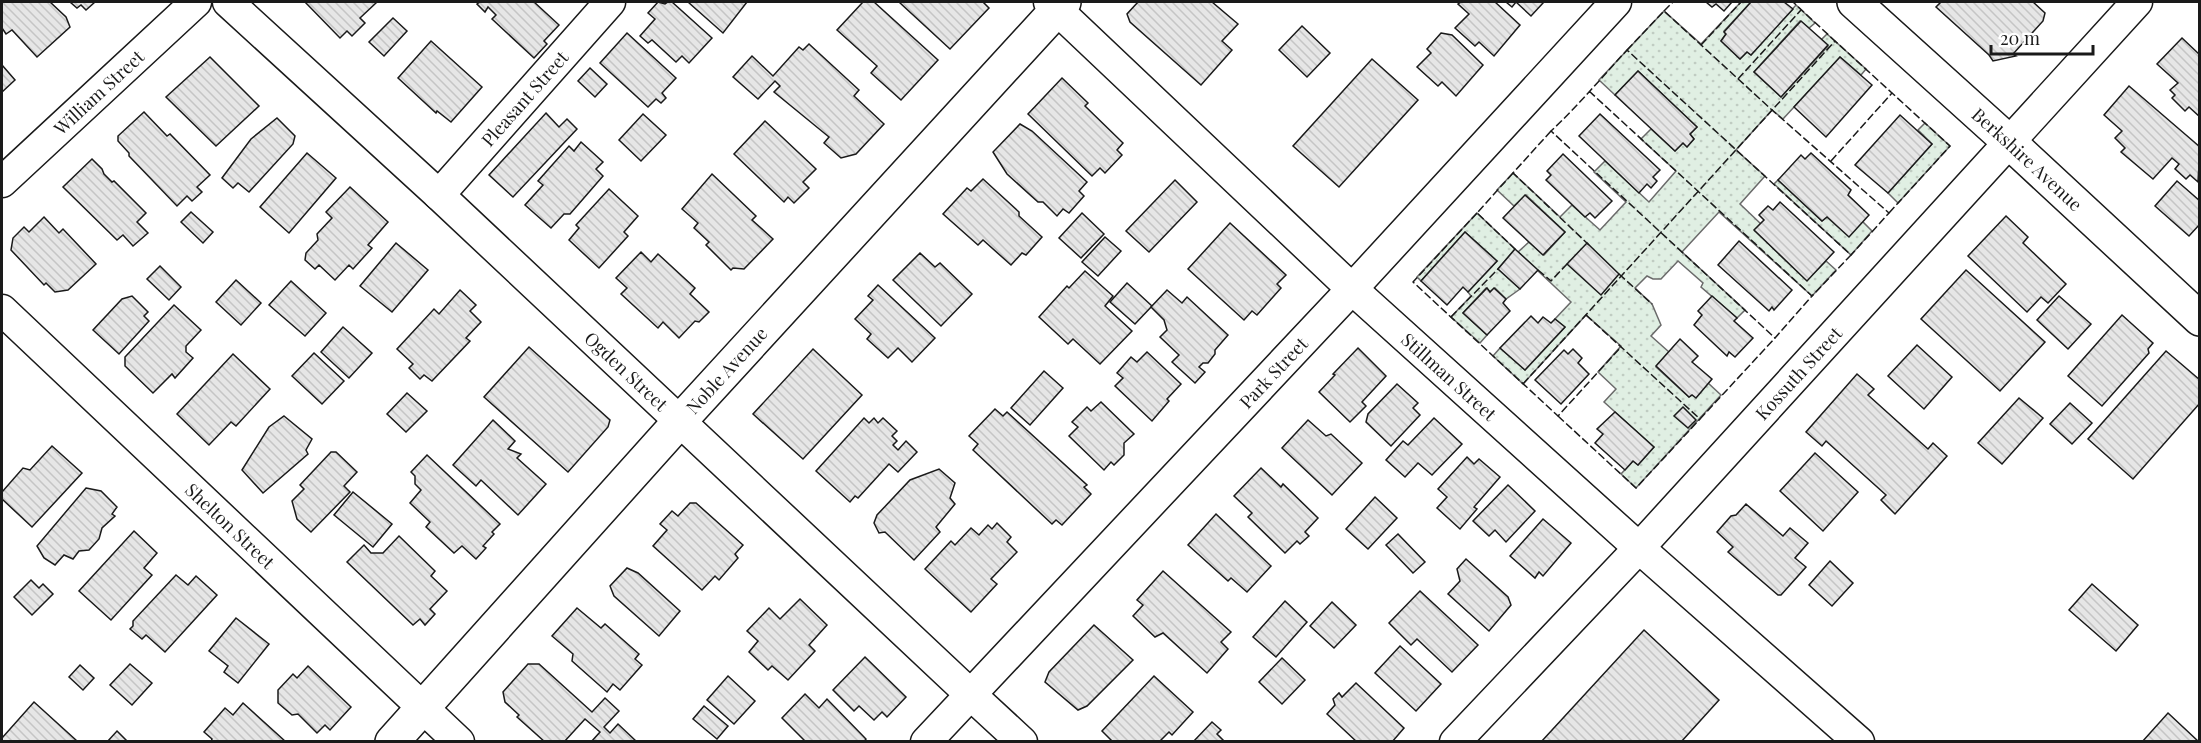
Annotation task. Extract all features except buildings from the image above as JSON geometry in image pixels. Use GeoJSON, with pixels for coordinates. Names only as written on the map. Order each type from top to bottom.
{"type":"FeatureCollection","features":[{"type":"Feature","properties":{"kind":"main road","name":"Berkshire Avenue"},"geometry":{"type":"LineString","coordinates":[[1854,2],[2008,141],[2199,319]]}},
{"type":"Feature","properties":{"kind":"main road","name":"Noble Avenue"},"geometry":{"type":"LineString","coordinates":[[392,741],[1057,4]]}},
{"type":"Feature","properties":{"kind":"street","name":"William Street"},"geometry":{"type":"LineString","coordinates":[[2,182],[196,2]]}},
{"type":"Feature","properties":{"kind":"street","name":"Ogden Street"},"geometry":{"type":"LineString","coordinates":[[228,2],[439,195],[969,694],[1022,741]]}},
{"type":"Feature","properties":{"kind":"street","name":"Pleasant Street"},"geometry":{"type":"LineString","coordinates":[[439,195],[610,2]]}},
{"type":"Feature","properties":{"kind":"street","name":"Park Street"},"geometry":{"type":"LineString","coordinates":[[926,741],[1352,289],[1616,2]]}},
{"type":"Feature","properties":{"kind":"street","name":"Kossuth Street"},"geometry":{"type":"LineString","coordinates":[[1455,741],[1639,548],[2137,2]]}},
{"type":"Feature","properties":{"kind":"street","name":"Stillman Street"},"geometry":{"type":"LineString","coordinates":[[1057,4],[1352,289],[1639,548],[1858,741]]}},
{"type":"Feature","properties":{"kind":"street","name":"Shelton Street"},"geometry":{"type":"LineString","coordinates":[[2,310],[459,741]]}},
{"type":"Feature","properties":{"kind":"green space"},"geometry":{"type":"Polygon","coordinates":[[[1741,2],[1751,2],[1724,31],[1726,34],[1721,41],[1740,59],[1747,52],[1751,55],[1796,5],[1815,23],[1809,28],[1800,21],[1754,72],[1781,97],[1828,46],[1821,40],[1827,34],[1866,69],[1861,75],[1840,57],[1783,119],[1772,110],[1736,150],[1765,176],[1740,204],[1761,224],[1755,231],[1807,280],[1826,261],[1836,270],[1812,296],[1719,212],[1682,252],[1745,310],[1737,318],[1701,287],[1703,283],[1678,261],[1661,279],[1647,276],[1635,288],[1652,304],[1661,325],[1651,336],[1669,352],[1656,367],[1689,397],[1708,383],[1721,395],[1636,488],[1621,474],[1633,461],[1638,465],[1654,447],[1604,402],[1616,389],[1598,372],[1621,346],[1586,315],[1523,384],[1493,356],[1500,348],[1525,370],[1565,327],[1555,319],[1571,302],[1518,252],[1529,242],[1544,255],[1565,232],[1526,195],[1514,206],[1497,190],[1513,173],[1560,217],[1572,205],[1600,230],[1626,202],[1594,172],[1605,161],[1649,202],[1676,171],[1641,139],[1651,129],[1675,151],[1683,143],[1687,147],[1694,139],[1690,134],[1697,127],[1638,71],[1615,95],[1599,80],[1664,11],[1701,44],[1741,2]]]}},
{"type":"Feature","properties":{"kind":"green space"},"geometry":{"type":"Polygon","coordinates":[[[1925,123],[1950,146],[1898,203],[1888,193],[1932,144],[1918,130],[1925,123]]]}},
{"type":"Feature","properties":{"kind":"green space"},"geometry":{"type":"Polygon","coordinates":[[[1778,180],[1822,221],[1827,217],[1863,222],[1872,231],[1851,255],[1774,184],[1778,180]]]}},
{"type":"Feature","properties":{"kind":"green space"},"geometry":{"type":"Polygon","coordinates":[[[1477,213],[1515,249],[1498,269],[1520,289],[1506,299],[1495,288],[1490,292],[1486,288],[1463,313],[1487,335],[1480,343],[1451,317],[1471,296],[1468,292],[1497,261],[1465,232],[1421,281],[1417,277],[1477,213]]]}},
{"type":"Feature","properties":{"kind":"fence"},"geometry":{"type":"LineString","coordinates":[[1664,11],[1673,2]]}},
{"type":"Feature","properties":{"kind":"fence"},"geometry":{"type":"LineString","coordinates":[[1701,45],[1741,2]]}},
{"type":"Feature","properties":{"kind":"fence"},"geometry":{"type":"LineString","coordinates":[[1523,384],[1835,41],[1793,2]]}},
{"type":"Feature","properties":{"kind":"fence"},"geometry":{"type":"LineString","coordinates":[[1738,79],[1801,10]]}},
{"type":"Feature","properties":{"kind":"fence"},"geometry":{"type":"LineString","coordinates":[[1627,50],[1664,11],[1889,213],[1851,255]]}},
{"type":"Feature","properties":{"kind":"fence"},"geometry":{"type":"LineString","coordinates":[[1831,161],[1892,93],[1835,41]]}},
{"type":"Feature","properties":{"kind":"fence"},"geometry":{"type":"LineString","coordinates":[[1589,91],[1812,296],[1775,338],[1551,131],[1627,50],[1851,255],[1812,296]]}},
{"type":"Feature","properties":{"kind":"fence"},"geometry":{"type":"LineString","coordinates":[[1889,213],[1950,146],[1892,93]]}},
{"type":"Feature","properties":{"kind":"fence"},"geometry":{"type":"LineString","coordinates":[[1551,131],[1513,173],[1589,245]]}},
{"type":"Feature","properties":{"kind":"fence"},"geometry":{"type":"LineString","coordinates":[[1513,173],[1477,213],[1515,249]]}},
{"type":"Feature","properties":{"kind":"fence"},"geometry":{"type":"LineString","coordinates":[[1477,213],[1413,282],[1558,416],[1621,347]]}},
{"type":"Feature","properties":{"kind":"fence"},"geometry":{"type":"LineString","coordinates":[[1538,270],[1551,281],[1567,264]]}},
{"type":"Feature","properties":{"kind":"fence"},"geometry":{"type":"LineString","coordinates":[[1451,317],[1498,269]]}},
{"type":"Feature","properties":{"kind":"fence"},"geometry":{"type":"LineString","coordinates":[[1619,274],[1652,304]]}},
{"type":"Feature","properties":{"kind":"fence"},"geometry":{"type":"LineString","coordinates":[[1586,315],[1700,419],[1775,338]]}},
{"type":"Feature","properties":{"kind":"fence"},"geometry":{"type":"LineString","coordinates":[[1558,416],[1636,488],[1700,419]]}}]}
